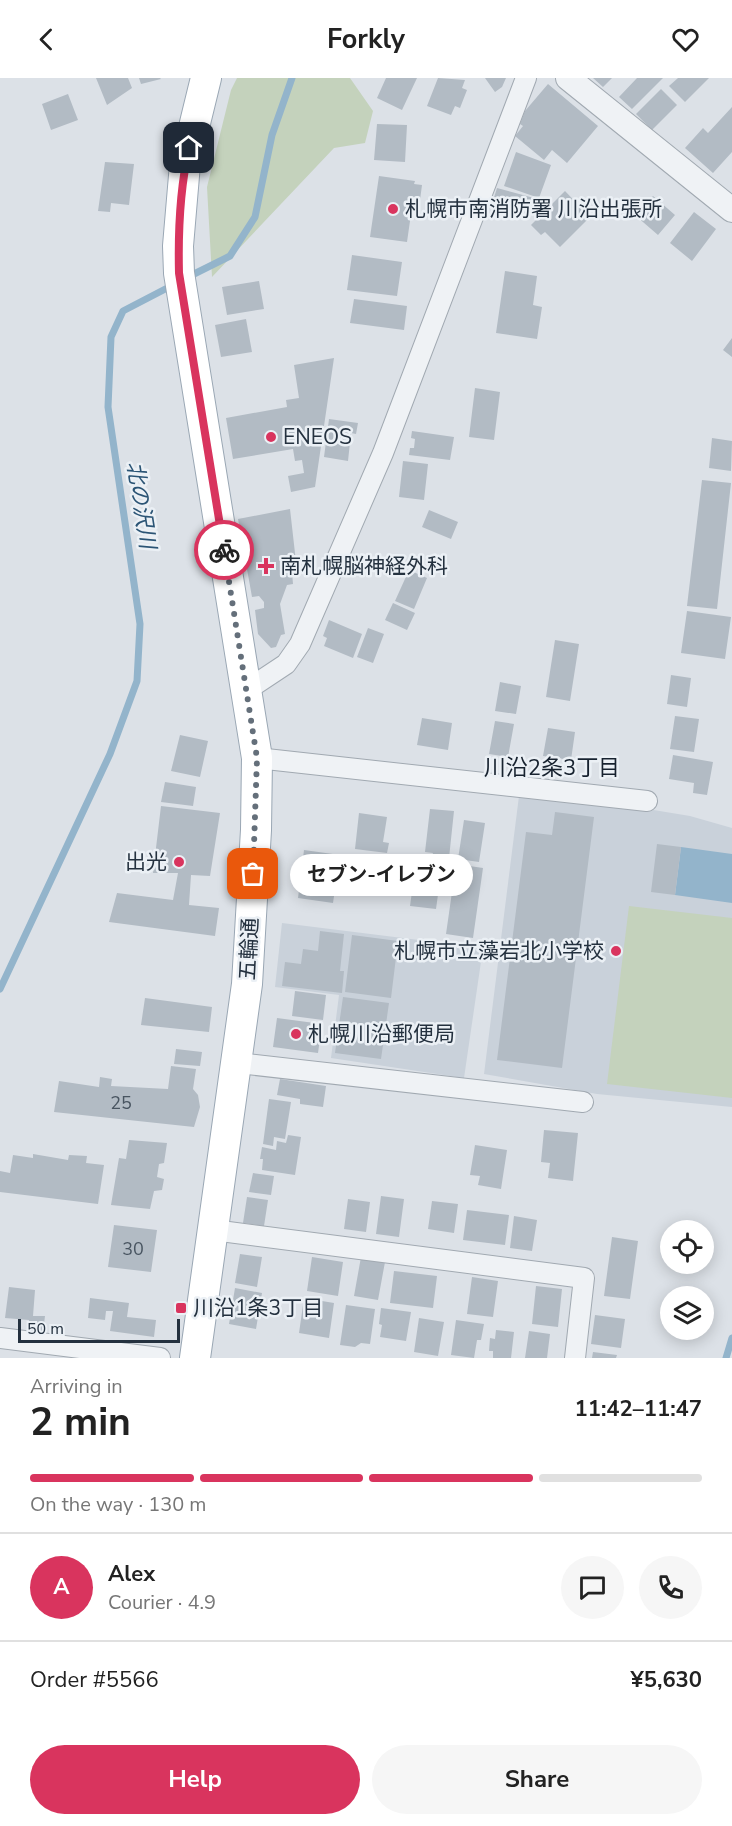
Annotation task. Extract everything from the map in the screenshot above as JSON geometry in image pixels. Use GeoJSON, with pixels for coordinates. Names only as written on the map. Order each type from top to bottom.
{"type":"FeatureCollection","features":[{"type":"Feature","properties":{"kind":"main road","name":"五輪通"},"geometry":{"type":"LineString","coordinates":[[195,1358],[238,1063],[247,984],[257,758],[179,273],[178,246],[186,164],[206,78]]}},
{"type":"Feature","properties":{"kind":"street"},"geometry":{"type":"LineString","coordinates":[[247,690],[286,664],[300,644],[382,453],[526,78]]}},
{"type":"Feature","properties":{"kind":"street"},"geometry":{"type":"LineString","coordinates":[[567,78],[732,210]]}},
{"type":"Feature","properties":{"kind":"street"},"geometry":{"type":"LineString","coordinates":[[257,758],[647,801]]}},
{"type":"Feature","properties":{"kind":"street"},"geometry":{"type":"LineString","coordinates":[[238,1063],[583,1102]]}},
{"type":"Feature","properties":{"kind":"street"},"geometry":{"type":"LineString","coordinates":[[213,1230],[584,1278],[574,1358]]}},
{"type":"Feature","properties":{"kind":"street"},"geometry":{"type":"LineString","coordinates":[[0,1338],[51,1351],[160,1358]]}},
{"type":"Feature","properties":{"kind":"shaded area","name":"札幌市立藻岩北小学校"},"geometry":{"type":"Polygon","coordinates":[[[520,788],[690,816],[732,828],[732,1107],[597,1094],[484,1074],[520,788]]]}},
{"type":"Feature","properties":{"kind":"shaded area"},"geometry":{"type":"Polygon","coordinates":[[[282,923],[483,948],[464,1078],[331,1058],[339,995],[275,987],[282,923]]]}},
{"type":"Feature","properties":{"kind":"green space"},"geometry":{"type":"Polygon","coordinates":[[[237,78],[350,78],[373,111],[365,143],[334,148],[212,277],[207,187],[231,90],[237,78]]]}},
{"type":"Feature","properties":{"kind":"green space"},"geometry":{"type":"Polygon","coordinates":[[[629,906],[732,918],[732,1098],[607,1084],[629,906]]]}},
{"type":"Feature","properties":{"kind":"water"},"geometry":{"type":"Polygon","coordinates":[[[681,847],[732,854],[732,903],[675,895],[681,847]]]}},
{"type":"Feature","properties":{"kind":"building"},"geometry":{"type":"Polygon","coordinates":[[[96,78],[128,78],[132,88],[107,105],[96,78]]]}},
{"type":"Feature","properties":{"kind":"building"},"geometry":{"type":"Polygon","coordinates":[[[139,78],[160,78],[161,79],[141,84],[139,78]]]}},
{"type":"Feature","properties":{"kind":"building"},"geometry":{"type":"Polygon","coordinates":[[[386,78],[417,78],[402,110],[377,98],[386,78]]]}},
{"type":"Feature","properties":{"kind":"building"},"geometry":{"type":"Polygon","coordinates":[[[438,78],[465,80],[462,88],[467,90],[460,108],[455,106],[451,115],[427,106],[438,78]]]}},
{"type":"Feature","properties":{"kind":"building"},"geometry":{"type":"Polygon","coordinates":[[[485,78],[506,78],[502,87],[495,92],[485,78]]]}},
{"type":"Feature","properties":{"kind":"building"},"geometry":{"type":"Polygon","coordinates":[[[593,78],[612,78],[603,87],[593,78]]]}},
{"type":"Feature","properties":{"kind":"building"},"geometry":{"type":"Polygon","coordinates":[[[637,78],[663,78],[632,109],[619,97],[637,78]]]}},
{"type":"Feature","properties":{"kind":"building"},"geometry":{"type":"Polygon","coordinates":[[[678,78],[709,78],[685,102],[669,86],[678,78]]]}},
{"type":"Feature","properties":{"kind":"building"},"geometry":{"type":"Polygon","coordinates":[[[548,84],[598,126],[567,163],[552,150],[544,160],[515,136],[523,126],[520,124],[525,111],[548,84]]]}},
{"type":"Feature","properties":{"kind":"building"},"geometry":{"type":"Polygon","coordinates":[[[661,89],[677,105],[652,130],[636,114],[661,89]]]}},
{"type":"Feature","properties":{"kind":"building"},"geometry":{"type":"Polygon","coordinates":[[[68,94],[78,120],[51,130],[42,104],[68,94]]]}},
{"type":"Feature","properties":{"kind":"building"},"geometry":{"type":"Polygon","coordinates":[[[732,107],[732,152],[713,173],[685,148],[703,128],[708,133],[732,107]]]}},
{"type":"Feature","properties":{"kind":"building"},"geometry":{"type":"Polygon","coordinates":[[[377,124],[407,125],[405,162],[374,160],[377,124]]]}},
{"type":"Feature","properties":{"kind":"building"},"geometry":{"type":"Polygon","coordinates":[[[516,152],[551,165],[539,198],[504,186],[516,152]]]}},
{"type":"Feature","properties":{"kind":"building"},"geometry":{"type":"Polygon","coordinates":[[[105,162],[134,164],[129,205],[111,203],[110,212],[98,211],[105,162]]]}},
{"type":"Feature","properties":{"kind":"building"},"geometry":{"type":"Polygon","coordinates":[[[379,176],[415,181],[414,184],[422,185],[418,215],[411,214],[407,242],[370,237],[379,176]]]}},
{"type":"Feature","properties":{"kind":"building"},"geometry":{"type":"Polygon","coordinates":[[[497,188],[534,198],[529,214],[492,204],[497,188]]]}},
{"type":"Feature","properties":{"kind":"building"},"geometry":{"type":"Polygon","coordinates":[[[565,191],[590,217],[560,247],[545,232],[541,235],[531,225],[565,191]]]}},
{"type":"Feature","properties":{"kind":"building"},"geometry":{"type":"Polygon","coordinates":[[[653,196],[675,215],[658,235],[636,216],[653,196]]]}},
{"type":"Feature","properties":{"kind":"building"},"geometry":{"type":"Polygon","coordinates":[[[694,212],[716,229],[692,261],[670,243],[694,212]]]}},
{"type":"Feature","properties":{"kind":"building"},"geometry":{"type":"Polygon","coordinates":[[[352,255],[402,262],[397,296],[347,290],[352,255]]]}},
{"type":"Feature","properties":{"kind":"building"},"geometry":{"type":"Polygon","coordinates":[[[505,271],[537,276],[533,305],[542,307],[537,339],[496,333],[505,271]]]}},
{"type":"Feature","properties":{"kind":"building"},"geometry":{"type":"Polygon","coordinates":[[[259,281],[264,309],[227,315],[222,287],[259,281]]]}},
{"type":"Feature","properties":{"kind":"building"},"geometry":{"type":"Polygon","coordinates":[[[354,299],[407,306],[404,330],[350,323],[354,299]]]}},
{"type":"Feature","properties":{"kind":"building"},"geometry":{"type":"Polygon","coordinates":[[[246,319],[252,352],[221,357],[215,325],[246,319]]]}},
{"type":"Feature","properties":{"kind":"building"},"geometry":{"type":"Polygon","coordinates":[[[732,338],[732,357],[723,350],[732,338]]]}},
{"type":"Feature","properties":{"kind":"building"},"geometry":{"type":"Polygon","coordinates":[[[334,358],[315,487],[291,492],[288,476],[304,473],[302,460],[295,461],[293,449],[233,459],[226,418],[287,407],[286,400],[299,398],[294,365],[334,358]]]}},
{"type":"Feature","properties":{"kind":"building"},"geometry":{"type":"Polygon","coordinates":[[[475,388],[500,392],[494,440],[469,437],[475,388]]]}},
{"type":"Feature","properties":{"kind":"building"},"geometry":{"type":"Polygon","coordinates":[[[329,419],[358,423],[356,434],[351,433],[348,461],[324,457],[329,419]]]}},
{"type":"Feature","properties":{"kind":"building"},"geometry":{"type":"Polygon","coordinates":[[[412,431],[454,437],[450,460],[409,455],[410,448],[414,448],[415,439],[411,438],[412,431]]]}},
{"type":"Feature","properties":{"kind":"building"},"geometry":{"type":"Polygon","coordinates":[[[712,438],[732,441],[731,471],[709,468],[712,438]]]}},
{"type":"Feature","properties":{"kind":"building"},"geometry":{"type":"Polygon","coordinates":[[[403,461],[428,464],[424,500],[399,497],[403,461]]]}},
{"type":"Feature","properties":{"kind":"building"},"geometry":{"type":"Polygon","coordinates":[[[702,480],[731,483],[717,609],[687,606],[702,480]]]}},
{"type":"Feature","properties":{"kind":"building"},"geometry":{"type":"Polygon","coordinates":[[[290,509],[296,562],[291,561],[293,584],[287,585],[280,604],[285,634],[281,635],[276,647],[271,648],[258,634],[255,610],[264,608],[264,602],[259,596],[252,597],[238,519],[290,509]]]}},
{"type":"Feature","properties":{"kind":"building"},"geometry":{"type":"Polygon","coordinates":[[[429,510],[458,522],[451,539],[422,527],[429,510]]]}},
{"type":"Feature","properties":{"kind":"building"},"geometry":{"type":"Polygon","coordinates":[[[409,570],[427,578],[414,609],[395,601],[409,570]]]}},
{"type":"Feature","properties":{"kind":"building"},"geometry":{"type":"Polygon","coordinates":[[[393,603],[415,613],[407,630],[385,620],[393,603]]]}},
{"type":"Feature","properties":{"kind":"building"},"geometry":{"type":"Polygon","coordinates":[[[687,611],[731,617],[725,659],[681,653],[687,611]]]}},
{"type":"Feature","properties":{"kind":"building"},"geometry":{"type":"Polygon","coordinates":[[[329,620],[362,634],[353,658],[324,646],[327,638],[323,636],[329,620]]]}},
{"type":"Feature","properties":{"kind":"building"},"geometry":{"type":"Polygon","coordinates":[[[368,628],[384,634],[373,663],[357,657],[368,628]]]}},
{"type":"Feature","properties":{"kind":"building"},"geometry":{"type":"Polygon","coordinates":[[[555,640],[579,644],[570,701],[546,697],[555,640]]]}},
{"type":"Feature","properties":{"kind":"building"},"geometry":{"type":"Polygon","coordinates":[[[671,675],[691,678],[687,707],[667,704],[671,675]]]}},
{"type":"Feature","properties":{"kind":"building"},"geometry":{"type":"Polygon","coordinates":[[[500,682],[521,686],[516,714],[495,711],[500,682]]]}},
{"type":"Feature","properties":{"kind":"building"},"geometry":{"type":"Polygon","coordinates":[[[675,716],[699,719],[694,752],[670,749],[675,716]]]}},
{"type":"Feature","properties":{"kind":"building"},"geometry":{"type":"Polygon","coordinates":[[[422,718],[452,723],[448,750],[417,745],[422,718]]]}},
{"type":"Feature","properties":{"kind":"building"},"geometry":{"type":"Polygon","coordinates":[[[495,721],[514,724],[508,757],[489,754],[495,721]]]}},
{"type":"Feature","properties":{"kind":"building"},"geometry":{"type":"Polygon","coordinates":[[[548,728],[575,732],[571,760],[543,756],[548,728]]]}},
{"type":"Feature","properties":{"kind":"building"},"geometry":{"type":"Polygon","coordinates":[[[180,735],[208,741],[200,777],[171,771],[180,735]]]}},
{"type":"Feature","properties":{"kind":"building"},"geometry":{"type":"Polygon","coordinates":[[[673,755],[713,762],[707,795],[693,793],[694,783],[669,779],[673,755]]]}},
{"type":"Feature","properties":{"kind":"building"},"geometry":{"type":"Polygon","coordinates":[[[165,782],[196,787],[193,806],[161,802],[165,782]]]}},
{"type":"Feature","properties":{"kind":"building"},"geometry":{"type":"Polygon","coordinates":[[[161,806],[220,813],[210,876],[191,875],[189,905],[219,908],[215,936],[109,922],[117,893],[173,900],[178,873],[153,873],[161,806]]]}},
{"type":"Feature","properties":{"kind":"building"},"geometry":{"type":"Polygon","coordinates":[[[430,809],[454,811],[449,858],[432,856],[433,853],[425,852],[430,809]]]}},
{"type":"Feature","properties":{"kind":"building"},"geometry":{"type":"Polygon","coordinates":[[[555,812],[594,817],[562,1068],[497,1060],[526,832],[552,835],[555,812]]]}},
{"type":"Feature","properties":{"kind":"building"},"geometry":{"type":"Polygon","coordinates":[[[359,813],[387,817],[383,842],[389,843],[387,853],[355,849],[359,813]]]}},
{"type":"Feature","properties":{"kind":"building"},"geometry":{"type":"Polygon","coordinates":[[[464,820],[485,823],[479,862],[458,859],[464,820]]]}},
{"type":"Feature","properties":{"kind":"building"},"geometry":{"type":"Polygon","coordinates":[[[657,844],[681,847],[675,895],[651,892],[657,844]]]}},
{"type":"Feature","properties":{"kind":"building"},"geometry":{"type":"Polygon","coordinates":[[[304,850],[340,855],[333,903],[298,898],[304,850]]]}},
{"type":"Feature","properties":{"kind":"building"},"geometry":{"type":"Polygon","coordinates":[[[358,856],[398,861],[393,896],[353,890],[358,856]]]}},
{"type":"Feature","properties":{"kind":"building"},"geometry":{"type":"Polygon","coordinates":[[[416,862],[442,866],[436,909],[410,906],[416,862]]]}},
{"type":"Feature","properties":{"kind":"building"},"geometry":{"type":"Polygon","coordinates":[[[456,864],[483,868],[473,938],[446,934],[456,864]]]}},
{"type":"Feature","properties":{"kind":"building"},"geometry":{"type":"Polygon","coordinates":[[[320,931],[344,934],[340,971],[344,971],[342,993],[282,986],[285,962],[301,964],[303,949],[318,951],[320,931]]]}},
{"type":"Feature","properties":{"kind":"building"},"geometry":{"type":"Polygon","coordinates":[[[352,935],[398,941],[391,998],[345,992],[352,935]]]}},
{"type":"Feature","properties":{"kind":"building"},"geometry":{"type":"Polygon","coordinates":[[[295,991],[326,995],[323,1020],[292,1016],[295,991]]]}},
{"type":"Feature","properties":{"kind":"building"},"geometry":{"type":"Polygon","coordinates":[[[343,997],[389,1003],[381,1059],[335,1053],[343,997]]]}},
{"type":"Feature","properties":{"kind":"building"},"geometry":{"type":"Polygon","coordinates":[[[145,998],[212,1007],[209,1032],[141,1025],[145,998]]]}},
{"type":"Feature","properties":{"kind":"building"},"geometry":{"type":"Polygon","coordinates":[[[277,1018],[322,1024],[318,1053],[273,1047],[277,1018]]]}},
{"type":"Feature","properties":{"kind":"building"},"geometry":{"type":"Polygon","coordinates":[[[176,1049],[202,1052],[200,1066],[174,1064],[176,1049]]]}},
{"type":"Feature","properties":{"kind":"building"},"geometry":{"type":"Polygon","coordinates":[[[171,1066],[196,1069],[193,1089],[198,1095],[200,1107],[194,1127],[54,1112],[59,1081],[99,1087],[100,1077],[112,1079],[111,1086],[168,1089],[171,1066]]]}},
{"type":"Feature","properties":{"kind":"building"},"geometry":{"type":"Polygon","coordinates":[[[280,1079],[326,1086],[323,1107],[300,1104],[300,1099],[277,1095],[280,1079]]]}},
{"type":"Feature","properties":{"kind":"building"},"geometry":{"type":"Polygon","coordinates":[[[269,1099],[291,1102],[285,1139],[274,1137],[273,1146],[263,1144],[269,1099]]]}},
{"type":"Feature","properties":{"kind":"building"},"geometry":{"type":"Polygon","coordinates":[[[544,1130],[578,1133],[573,1181],[548,1178],[550,1163],[541,1162],[544,1130]]]}},
{"type":"Feature","properties":{"kind":"building"},"geometry":{"type":"Polygon","coordinates":[[[288,1135],[301,1137],[295,1175],[262,1170],[263,1159],[260,1159],[262,1147],[276,1150],[277,1141],[286,1143],[288,1135]]]}},
{"type":"Feature","properties":{"kind":"building"},"geometry":{"type":"Polygon","coordinates":[[[129,1140],[167,1143],[164,1163],[159,1164],[157,1177],[164,1179],[162,1190],[154,1191],[150,1209],[111,1205],[119,1158],[126,1159],[129,1140]]]}},
{"type":"Feature","properties":{"kind":"building"},"geometry":{"type":"Polygon","coordinates":[[[475,1145],[507,1150],[501,1189],[478,1185],[480,1176],[470,1175],[475,1145]]]}},
{"type":"Feature","properties":{"kind":"building"},"geometry":{"type":"Polygon","coordinates":[[[33,1154],[68,1160],[69,1155],[87,1156],[86,1163],[104,1165],[98,1204],[0,1192],[0,1171],[10,1173],[13,1155],[33,1158],[33,1154]]]}},
{"type":"Feature","properties":{"kind":"building"},"geometry":{"type":"Polygon","coordinates":[[[253,1173],[274,1176],[271,1195],[249,1192],[253,1173]]]}},
{"type":"Feature","properties":{"kind":"building"},"geometry":{"type":"Polygon","coordinates":[[[381,1196],[404,1199],[399,1237],[376,1234],[381,1196]]]}},
{"type":"Feature","properties":{"kind":"building"},"geometry":{"type":"Polygon","coordinates":[[[247,1197],[268,1200],[264,1226],[243,1223],[247,1197]]]}},
{"type":"Feature","properties":{"kind":"building"},"geometry":{"type":"Polygon","coordinates":[[[348,1199],[370,1202],[366,1232],[344,1229],[348,1199]]]}},
{"type":"Feature","properties":{"kind":"building"},"geometry":{"type":"Polygon","coordinates":[[[432,1201],[458,1204],[454,1233],[428,1229],[432,1201]]]}},
{"type":"Feature","properties":{"kind":"building"},"geometry":{"type":"Polygon","coordinates":[[[467,1210],[509,1215],[505,1245],[463,1240],[467,1210]]]}},
{"type":"Feature","properties":{"kind":"building"},"geometry":{"type":"Polygon","coordinates":[[[514,1216],[537,1220],[532,1251],[510,1248],[514,1216]]]}},
{"type":"Feature","properties":{"kind":"building"},"geometry":{"type":"Polygon","coordinates":[[[114,1225],[157,1230],[151,1272],[108,1267],[114,1225]]]}},
{"type":"Feature","properties":{"kind":"building"},"geometry":{"type":"Polygon","coordinates":[[[612,1237],[638,1241],[630,1299],[604,1296],[612,1237]]]}},
{"type":"Feature","properties":{"kind":"building"},"geometry":{"type":"Polygon","coordinates":[[[240,1254],[262,1257],[257,1287],[235,1283],[240,1254]]]}},
{"type":"Feature","properties":{"kind":"building"},"geometry":{"type":"Polygon","coordinates":[[[312,1257],[343,1262],[338,1296],[307,1291],[312,1257]]]}},
{"type":"Feature","properties":{"kind":"building"},"geometry":{"type":"Polygon","coordinates":[[[361,1257],[385,1262],[378,1300],[354,1296],[361,1257]]]}},
{"type":"Feature","properties":{"kind":"building"},"geometry":{"type":"Polygon","coordinates":[[[394,1271],[437,1276],[433,1308],[390,1303],[394,1271]]]}},
{"type":"Feature","properties":{"kind":"building"},"geometry":{"type":"Polygon","coordinates":[[[472,1277],[498,1281],[493,1317],[467,1314],[472,1277]]]}},
{"type":"Feature","properties":{"kind":"building"},"geometry":{"type":"Polygon","coordinates":[[[536,1286],[562,1289],[558,1327],[532,1324],[536,1286]]]}},
{"type":"Feature","properties":{"kind":"building"},"geometry":{"type":"Polygon","coordinates":[[[9,1287],[35,1290],[33,1316],[45,1316],[43,1332],[28,1330],[29,1320],[5,1318],[9,1287]]]}},
{"type":"Feature","properties":{"kind":"building"},"geometry":{"type":"Polygon","coordinates":[[[235,1288],[262,1293],[256,1329],[229,1324],[235,1288]]]}},
{"type":"Feature","properties":{"kind":"building"},"geometry":{"type":"Polygon","coordinates":[[[90,1298],[129,1303],[127,1317],[156,1320],[154,1337],[110,1331],[113,1311],[106,1311],[105,1320],[88,1318],[90,1298]]]}},
{"type":"Feature","properties":{"kind":"building"},"geometry":{"type":"Polygon","coordinates":[[[304,1298],[334,1303],[329,1338],[299,1333],[304,1298]]]}},
{"type":"Feature","properties":{"kind":"building"},"geometry":{"type":"Polygon","coordinates":[[[346,1305],[375,1309],[370,1344],[361,1343],[355,1347],[340,1345],[346,1305]]]}},
{"type":"Feature","properties":{"kind":"building"},"geometry":{"type":"Polygon","coordinates":[[[381,1308],[411,1312],[406,1341],[380,1337],[381,1308]]]}},
{"type":"Feature","properties":{"kind":"building"},"geometry":{"type":"Polygon","coordinates":[[[595,1315],[625,1319],[621,1348],[591,1344],[595,1315]]]}},
{"type":"Feature","properties":{"kind":"building"},"geometry":{"type":"Polygon","coordinates":[[[419,1318],[444,1322],[438,1356],[414,1352],[419,1318]]]}},
{"type":"Feature","properties":{"kind":"building"},"geometry":{"type":"Polygon","coordinates":[[[456,1320],[484,1324],[481,1340],[477,1340],[474,1358],[451,1355],[456,1320]]]}},
{"type":"Feature","properties":{"kind":"building"},"geometry":{"type":"Polygon","coordinates":[[[496,1330],[514,1332],[511,1358],[493,1358],[493,1351],[489,1351],[490,1338],[495,1339],[496,1330]]]}},
{"type":"Feature","properties":{"kind":"building"},"geometry":{"type":"Polygon","coordinates":[[[529,1331],[550,1334],[547,1358],[525,1358],[529,1331]]]}},
{"type":"Feature","properties":{"kind":"building"},"geometry":{"type":"Polygon","coordinates":[[[593,1352],[617,1355],[616,1358],[592,1358],[593,1352]]]}},
{"type":"Feature","properties":{"kind":"waterway","name":"北の沢川"},"geometry":{"type":"LineString","coordinates":[[188,277],[230,256],[255,217],[272,135],[292,78]]}},
{"type":"Feature","properties":{"kind":"waterway","name":"北の沢川"},"geometry":{"type":"LineString","coordinates":[[0,989],[110,754],[137,681],[140,624],[108,407],[111,337],[123,311],[173,285]]}},
{"type":"Feature","properties":{"kind":"waterway"},"geometry":{"type":"LineString","coordinates":[[726,1358],[732,1338]]}},
{"type":"Feature","properties":{"kind":"way so far"},"geometry":{"type":"LineString","coordinates":[[224,550],[257,758],[253,874]]}},
{"type":"Feature","properties":{"kind":"place","name":"札幌市南消防署 川沿出張所"},"geometry":{"type":"Point","coordinates":[393,209]}},
{"type":"Feature","properties":{"kind":"place","name":"ENEOS"},"geometry":{"type":"Point","coordinates":[271,437]}},
{"type":"Feature","properties":{"kind":"place","name":"南札幌脳神経外科"},"geometry":{"type":"Point","coordinates":[266,566]}},
{"type":"Feature","properties":{"kind":"place","name":"出光"},"geometry":{"type":"Point","coordinates":[179,862]}},
{"type":"Feature","properties":{"kind":"place","name":"セブン-イレブン"},"geometry":{"type":"Point","coordinates":[253,874]}},
{"type":"Feature","properties":{"kind":"place","name":"札幌市立藻岩北小学校"},"geometry":{"type":"Point","coordinates":[616,951]}},
{"type":"Feature","properties":{"kind":"place","name":"札幌川沿郵便局"},"geometry":{"type":"Point","coordinates":[296,1034]}},
{"type":"Feature","properties":{"kind":"place","name":"川沿1条3丁目"},"geometry":{"type":"Point","coordinates":[181,1308]}},
{"type":"Feature","properties":{"kind":"district","name":"川沿2条3丁目"},"geometry":{"type":"Point","coordinates":[552,768]}},
{"type":"Feature","properties":{"kind":"route"},"geometry":{"type":"LineString","coordinates":[[189,148],[178,246],[179,273],[224,550]]}}]}
